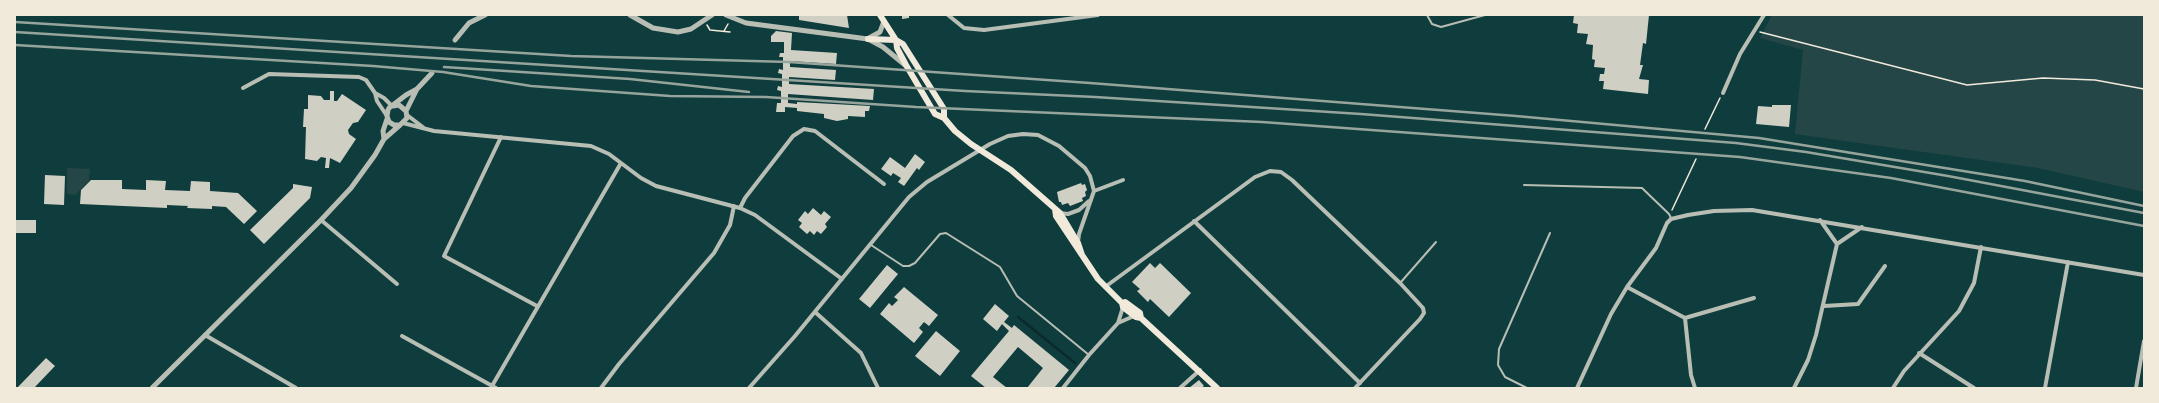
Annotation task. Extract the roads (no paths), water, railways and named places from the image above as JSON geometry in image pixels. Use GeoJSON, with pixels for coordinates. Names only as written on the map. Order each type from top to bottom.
{"type":"FeatureCollection","features":[{"type":"Feature","properties":{"kind":"main road"},"geometry":{"type":"LineString","coordinates":[[880,15],[896,40],[903,44],[936,96],[944,109],[944,118]]}},
{"type":"Feature","properties":{"kind":"main road"},"geometry":{"type":"LineString","coordinates":[[874,40],[896,40]]}},
{"type":"Feature","properties":{"kind":"main road"},"geometry":{"type":"LineString","coordinates":[[896,40],[896,48],[935,114],[944,118],[954,131],[970,144],[994,158],[1024,180],[1057,211],[1078,243],[1082,255]]}},
{"type":"Feature","properties":{"kind":"main road"},"geometry":{"type":"LineString","coordinates":[[1057,211],[1056,216],[1073,244],[1105,287],[1134,316],[1141,318],[1200,370],[1218,388]]}},
{"type":"Feature","properties":{"kind":"main road"},"geometry":{"type":"LineString","coordinates":[[1122,305],[1125,302],[1131,306],[1140,313],[1141,318]]}},
{"type":"Feature","properties":{"kind":"street"},"geometry":{"type":"LineString","coordinates":[[455,40],[476,16],[485,15]]}},
{"type":"Feature","properties":{"kind":"street"},"geometry":{"type":"LineString","coordinates":[[630,15],[653,28],[678,32],[691,29],[712,15]]}},
{"type":"Feature","properties":{"kind":"street"},"geometry":{"type":"LineString","coordinates":[[726,15],[746,22],[874,40],[906,65]]}},
{"type":"Feature","properties":{"kind":"street"},"geometry":{"type":"LineString","coordinates":[[744,15],[746,22]]}},
{"type":"Feature","properties":{"kind":"street"},"geometry":{"type":"LineString","coordinates":[[948,15],[964,28],[984,30],[1098,15]]}},
{"type":"Feature","properties":{"kind":"street"},"geometry":{"type":"LineString","coordinates":[[1723,93],[1740,54],[1764,15]]}},
{"type":"Feature","properties":{"kind":"street"},"geometry":{"type":"LineString","coordinates":[[874,40],[880,32],[884,21]]}},
{"type":"Feature","properties":{"kind":"street"},"geometry":{"type":"LineString","coordinates":[[384,139],[383,131],[388,110],[417,89],[432,73]]}},
{"type":"Feature","properties":{"kind":"street"},"geometry":{"type":"LineString","coordinates":[[244,88],[269,74],[359,76],[366,80],[375,93],[377,101],[394,125],[402,124],[501,137],[591,146],[609,154],[641,178],[656,186],[734,206],[755,215],[842,279]]}},
{"type":"Feature","properties":{"kind":"street"},"geometry":{"type":"LineString","coordinates":[[152,388],[321,220],[351,188],[375,155],[384,139],[402,124],[417,89]]}},
{"type":"Feature","properties":{"kind":"street"},"geometry":{"type":"LineString","coordinates":[[375,93],[384,98],[392,106]]}},
{"type":"Feature","properties":{"kind":"street"},"geometry":{"type":"LineString","coordinates":[[392,106],[399,105],[424,128]]}},
{"type":"Feature","properties":{"kind":"street"},"geometry":{"type":"LineString","coordinates":[[740,208],[745,198],[793,136],[799,130],[804,129],[815,131],[884,184]]}},
{"type":"Feature","properties":{"kind":"street"},"geometry":{"type":"LineString","coordinates":[[749,388],[815,312],[909,197],[927,182],[963,159],[1008,136],[1023,134],[1038,135],[1059,146],[1085,168],[1090,176],[1094,190],[1079,234],[1078,243]]}},
{"type":"Feature","properties":{"kind":"street"},"geometry":{"type":"LineString","coordinates":[[501,137],[444,256],[537,306]]}},
{"type":"Feature","properties":{"kind":"street"},"geometry":{"type":"LineString","coordinates":[[402,336],[494,387],[537,306],[621,163]]}},
{"type":"Feature","properties":{"kind":"street"},"geometry":{"type":"LineString","coordinates":[[1105,287],[1194,221],[1263,173],[1270,171],[1282,172],[1400,283],[1418,302],[1424,313],[1355,388]]}},
{"type":"Feature","properties":{"kind":"street"},"geometry":{"type":"LineString","coordinates":[[1094,190],[1123,180]]}},
{"type":"Feature","properties":{"kind":"street"},"geometry":{"type":"LineString","coordinates":[[1057,211],[1068,214],[1080,210],[1090,199]]}},
{"type":"Feature","properties":{"kind":"street"},"geometry":{"type":"LineString","coordinates":[[601,388],[619,364],[714,253],[730,225],[734,206]]}},
{"type":"Feature","properties":{"kind":"street"},"geometry":{"type":"LineString","coordinates":[[1577,388],[1611,314],[1627,287],[1656,248],[1667,223],[1671,219],[1714,211],[1752,210],[1820,220],[2144,275]]}},
{"type":"Feature","properties":{"kind":"street"},"geometry":{"type":"LineString","coordinates":[[321,220],[397,284]]}},
{"type":"Feature","properties":{"kind":"street"},"geometry":{"type":"LineString","coordinates":[[1820,220],[1837,244]]}},
{"type":"Feature","properties":{"kind":"street"},"geometry":{"type":"LineString","coordinates":[[1194,221],[1360,384]]}},
{"type":"Feature","properties":{"kind":"street"},"geometry":{"type":"LineString","coordinates":[[1794,388],[1808,360],[1824,306],[1837,244],[1862,227]]}},
{"type":"Feature","properties":{"kind":"street"},"geometry":{"type":"LineString","coordinates":[[1893,388],[1919,353],[1959,311],[1974,282],[1981,247]]}},
{"type":"Feature","properties":{"kind":"street"},"geometry":{"type":"LineString","coordinates":[[2045,388],[2068,262]]}},
{"type":"Feature","properties":{"kind":"street"},"geometry":{"type":"LineString","coordinates":[[1824,306],[1858,304],[1885,266]]}},
{"type":"Feature","properties":{"kind":"street"},"geometry":{"type":"LineString","coordinates":[[1627,287],[1685,318],[1754,298]]}},
{"type":"Feature","properties":{"kind":"street"},"geometry":{"type":"LineString","coordinates":[[1118,323],[1122,305]]}},
{"type":"Feature","properties":{"kind":"street"},"geometry":{"type":"LineString","coordinates":[[815,312],[861,353],[878,388]]}},
{"type":"Feature","properties":{"kind":"street"},"geometry":{"type":"LineString","coordinates":[[1063,388],[1089,355],[1118,323],[1134,316]]}},
{"type":"Feature","properties":{"kind":"street"},"geometry":{"type":"LineString","coordinates":[[1685,318],[1691,375],[1695,388]]}},
{"type":"Feature","properties":{"kind":"street"},"geometry":{"type":"LineString","coordinates":[[205,335],[296,388]]}},
{"type":"Feature","properties":{"kind":"street"},"geometry":{"type":"LineString","coordinates":[[2136,388],[2144,342]]}},
{"type":"Feature","properties":{"kind":"street"},"geometry":{"type":"LineString","coordinates":[[1919,353],[1974,388]]}},
{"type":"Feature","properties":{"kind":"street"},"geometry":{"type":"LineString","coordinates":[[1180,388],[1200,370]]}},
{"type":"Feature","properties":{"kind":"lane"},"geometry":{"type":"LineString","coordinates":[[1427,15],[1432,24],[1441,27],[1485,15]]}},
{"type":"Feature","properties":{"kind":"lane"},"geometry":{"type":"LineString","coordinates":[[1524,185],[1642,188],[1669,214],[1671,219]]}},
{"type":"Feature","properties":{"kind":"lane"},"geometry":{"type":"LineString","coordinates":[[870,244],[903,266],[909,266],[915,263],[940,234],[946,233],[1000,267],[1017,296],[1089,355]]}},
{"type":"Feature","properties":{"kind":"lane"},"geometry":{"type":"LineString","coordinates":[[1527,388],[1505,377],[1498,365],[1499,349],[1550,233]]}},
{"type":"Feature","properties":{"kind":"lane"},"geometry":{"type":"LineString","coordinates":[[1400,283],[1436,242]]}},
{"type":"Feature","properties":{"kind":"waterway"},"geometry":{"type":"LineString","coordinates":[[1018,317],[1075,363]]}},
{"type":"Feature","properties":{"kind":"railway"},"geometry":{"type":"LineString","coordinates":[[15,22],[571,56],[789,62],[1090,83],[1516,116],[1759,138],[2025,181],[2144,206]]}},
{"type":"Feature","properties":{"kind":"railway"},"geometry":{"type":"LineString","coordinates":[[15,32],[1361,114],[1736,143],[1806,152],[1948,176],[2144,213]]}},
{"type":"Feature","properties":{"kind":"railway"},"geometry":{"type":"LineString","coordinates":[[15,45],[373,66],[443,72],[531,86],[670,96],[766,97],[916,107],[1262,122],[1740,157],[1891,178],[2144,226]]}},
{"type":"Feature","properties":{"kind":"railway"},"geometry":{"type":"LineString","coordinates":[[444,67],[630,79],[749,92]]}}]}
